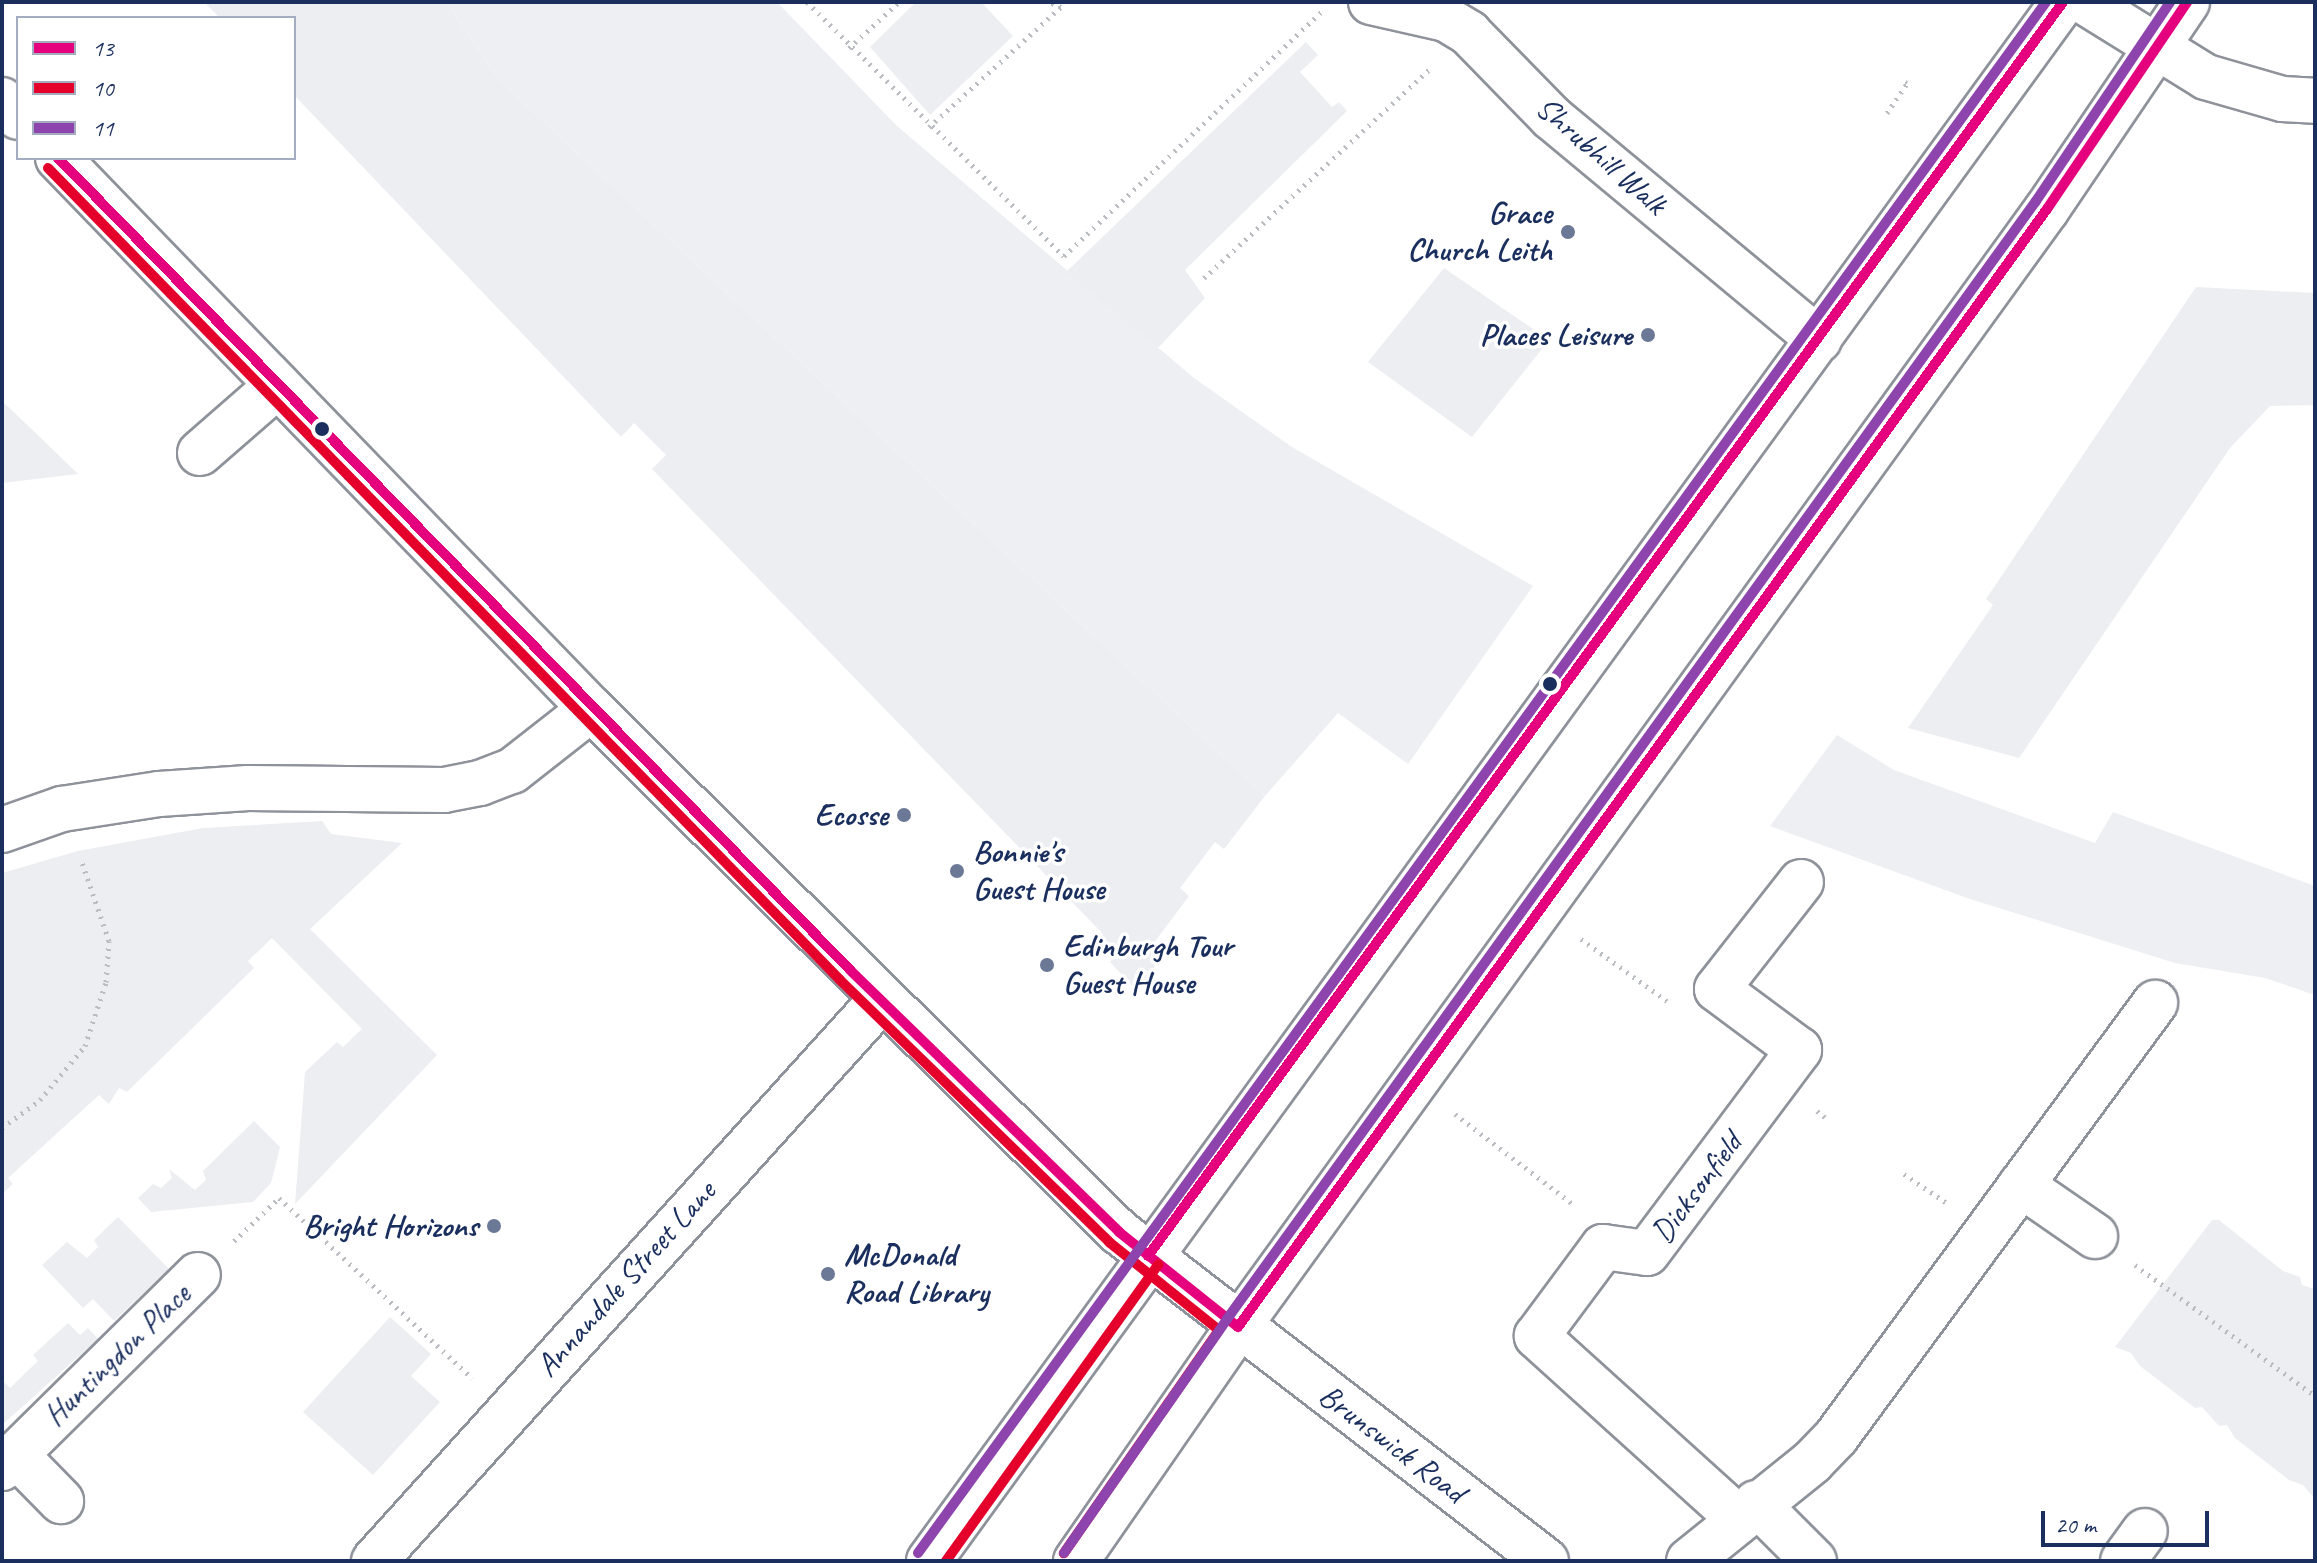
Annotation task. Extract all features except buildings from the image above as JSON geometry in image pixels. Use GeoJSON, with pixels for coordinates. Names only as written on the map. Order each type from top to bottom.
{"type":"FeatureCollection","features":[{"type":"Feature","properties":{"kind":"street","name":"Shrubhill Walk"},"geometry":{"type":"LineString","coordinates":[[1371,2],[1446,19],[1469,33],[1552,118],[1819,340]]}},
{"type":"Feature","properties":{"kind":"street"},"geometry":{"type":"LineString","coordinates":[[929,1561],[2063,2]]}},
{"type":"Feature","properties":{"kind":"street"},"geometry":{"type":"LineString","coordinates":[[2085,2],[2206,77],[2282,99],[2315,101]]}},
{"type":"Feature","properties":{"kind":"street"},"geometry":{"type":"LineString","coordinates":[[1076,1561],[1238,1327],[2047,209],[2187,2]]}},
{"type":"Feature","properties":{"kind":"street"},"geometry":{"type":"LineString","coordinates":[[2,100],[16,115]]}},
{"type":"Feature","properties":{"kind":"street","name":"Brunswick Road"},"geometry":{"type":"LineString","coordinates":[[60,160],[591,709],[881,1000],[1148,1256],[1546,1561]]}},
{"type":"Feature","properties":{"kind":"street"},"geometry":{"type":"LineString","coordinates":[[200,453],[278,385]]}},
{"type":"Feature","properties":{"kind":"street"},"geometry":{"type":"LineString","coordinates":[[2,830],[62,809],[248,788],[407,791],[480,783],[512,771],[591,709]]}},
{"type":"Feature","properties":{"kind":"street","name":"Dicksonfield"},"geometry":{"type":"LineString","coordinates":[[1801,882],[1717,989],[1799,1050],[1647,1253],[1603,1247],[1537,1336],[1747,1510],[1814,1561]]}},
{"type":"Feature","properties":{"kind":"street","name":"Annandale Street Lane"},"geometry":{"type":"LineString","coordinates":[[374,1561],[881,1000]]}},
{"type":"Feature","properties":{"kind":"street"},"geometry":{"type":"LineString","coordinates":[[1689,1561],[1747,1510],[1812,1462],[1849,1422],[2155,1003]]}},
{"type":"Feature","properties":{"kind":"street"},"geometry":{"type":"LineString","coordinates":[[2021,1185],[2095,1236]]}},
{"type":"Feature","properties":{"kind":"street","name":"Huntingdon Place"},"geometry":{"type":"LineString","coordinates":[[8,1461],[198,1275]]}},
{"type":"Feature","properties":{"kind":"street"},"geometry":{"type":"LineString","coordinates":[[8,1461],[61,1501]]}},
{"type":"Feature","properties":{"kind":"path"},"geometry":{"type":"LineString","coordinates":[[807,2],[849,48],[1064,256],[1331,2]]}},
{"type":"Feature","properties":{"kind":"path"},"geometry":{"type":"LineString","coordinates":[[849,48],[899,2]]}},
{"type":"Feature","properties":{"kind":"path"},"geometry":{"type":"LineString","coordinates":[[929,127],[1061,7],[1050,2]]}},
{"type":"Feature","properties":{"kind":"path"},"geometry":{"type":"LineString","coordinates":[[1204,278],[1469,33]]}},
{"type":"Feature","properties":{"kind":"path"},"geometry":{"type":"LineString","coordinates":[[1887,113],[1907,83],[1901,80]]}},
{"type":"Feature","properties":{"kind":"path"},"geometry":{"type":"LineString","coordinates":[[2,1128],[40,1100],[85,1046],[106,982],[109,941],[62,809]]}},
{"type":"Feature","properties":{"kind":"path"},"geometry":{"type":"LineString","coordinates":[[1415,1084],[1593,1220],[1603,1247]]}},
{"type":"Feature","properties":{"kind":"path"},"geometry":{"type":"LineString","coordinates":[[198,1275],[279,1198],[507,1411]]}},
{"type":"Feature","properties":{"kind":"path"},"geometry":{"type":"LineString","coordinates":[[2095,1236],[2315,1396]]}},
{"type":"Feature","properties":{"kind":"shaded area"},"geometry":{"type":"Polygon","coordinates":[[[204,2],[446,2],[499,80],[1265,796],[1224,849],[1215,842],[1180,888],[1189,896],[1150,948],[1155,966],[1137,991],[1110,962],[1114,956],[1099,939],[1103,934],[652,469],[666,455],[634,423],[621,437],[296,97],[296,16],[218,16],[204,2]]]}},
{"type":"Feature","properties":{"kind":"shaded area"},"geometry":{"type":"Polygon","coordinates":[[[446,2],[777,2],[897,126],[1194,378],[1292,447],[1533,586],[1408,764],[1338,713],[1265,796],[499,80],[446,2]]]}},
{"type":"Feature","properties":{"kind":"shaded area"},"geometry":{"type":"Polygon","coordinates":[[[916,2],[981,2],[1013,36],[930,115],[870,47],[916,2]]]}},
{"type":"Feature","properties":{"kind":"shaded area"},"geometry":{"type":"Polygon","coordinates":[[[1306,42],[1318,55],[1300,72],[1332,107],[1339,102],[1347,111],[1185,270],[1205,298],[1158,348],[1066,272],[1306,42]]]}},
{"type":"Feature","properties":{"kind":"shaded area"},"geometry":{"type":"Polygon","coordinates":[[[1444,268],[1549,340],[1472,437],[1368,362],[1444,268]]]}},
{"type":"Feature","properties":{"kind":"shaded area"},"geometry":{"type":"Polygon","coordinates":[[[2196,287],[2315,293],[2315,405],[2270,406],[2230,448],[2019,758],[1908,728],[1993,605],[1986,599],[2196,287]]]}},
{"type":"Feature","properties":{"kind":"shaded area"},"geometry":{"type":"Polygon","coordinates":[[[2,401],[43,440],[78,474],[2,483],[2,401]]]}},
{"type":"Feature","properties":{"kind":"shaded area"},"geometry":{"type":"Polygon","coordinates":[[[1837,735],[1894,770],[2095,843],[2113,812],[2315,886],[2315,995],[2265,978],[2175,963],[1967,898],[1770,826],[1837,735]]]}},
{"type":"Feature","properties":{"kind":"shaded area"},"geometry":{"type":"Polygon","coordinates":[[[322,821],[331,834],[402,843],[310,929],[437,1055],[295,1204],[305,1072],[337,1042],[343,1047],[362,1029],[272,938],[248,961],[254,968],[127,1092],[119,1088],[109,1104],[99,1095],[8,1178],[13,1184],[2,1194],[2,873],[78,851],[203,828],[322,821]]]}},
{"type":"Feature","properties":{"kind":"shaded area"},"geometry":{"type":"Polygon","coordinates":[[[254,1121],[280,1147],[271,1183],[253,1202],[151,1212],[138,1198],[153,1184],[161,1188],[172,1178],[169,1169],[195,1190],[206,1180],[203,1171],[254,1121]]]}},
{"type":"Feature","properties":{"kind":"shaded area"},"geometry":{"type":"Polygon","coordinates":[[[118,1217],[169,1269],[114,1321],[93,1299],[83,1308],[42,1265],[67,1242],[87,1258],[98,1247],[94,1240],[118,1217]]]}},
{"type":"Feature","properties":{"kind":"shaded area"},"geometry":{"type":"Polygon","coordinates":[[[2212,1220],[2219,1220],[2283,1271],[2300,1277],[2302,1285],[2315,1289],[2315,1499],[2303,1485],[2289,1480],[2235,1438],[2227,1425],[2219,1426],[2202,1407],[2195,1408],[2140,1366],[2131,1353],[2115,1347],[2212,1220]]]}},
{"type":"Feature","properties":{"kind":"shaded area"},"geometry":{"type":"Polygon","coordinates":[[[390,1317],[431,1354],[411,1376],[440,1402],[373,1475],[303,1412],[390,1317]]]}},
{"type":"Feature","properties":{"kind":"shaded area"},"geometry":{"type":"Polygon","coordinates":[[[68,1323],[80,1335],[88,1328],[98,1339],[2,1425],[2,1380],[10,1388],[38,1361],[33,1355],[68,1323]]]}},
{"type":"Feature","properties":{"kind":"transit line","name":"11"},"geometry":{"type":"LineString","coordinates":[[918,1553],[2046,2]]}},
{"type":"Feature","properties":{"kind":"transit line","name":"13"},"geometry":{"type":"LineString","coordinates":[[1148,1256],[2063,2]]}},
{"type":"Feature","properties":{"kind":"transit line","name":"11"},"geometry":{"type":"LineString","coordinates":[[1064,1553],[1227,1319],[2036,201],[2170,2]]}},
{"type":"Feature","properties":{"kind":"transit line","name":"13"},"geometry":{"type":"LineString","coordinates":[[60,160],[850,970],[1119,1232],[1238,1327],[2047,209],[2187,2]]}},
{"type":"Feature","properties":{"kind":"transit line","name":"10"},"geometry":{"type":"LineString","coordinates":[[48,168],[840,980],[1109,1242],[1219,1330],[1064,1553]]}},
{"type":"Feature","properties":{"kind":"transit line","name":"10"},"geometry":{"type":"LineString","coordinates":[[946,1561],[1159,1264]]}},
{"type":"Feature","properties":{"kind":"place","name":"Grace Church Leith"},"geometry":{"type":"Point","coordinates":[1568,232]}},
{"type":"Feature","properties":{"kind":"place","name":"Places Leisure"},"geometry":{"type":"Point","coordinates":[1648,335]}},
{"type":"Feature","properties":{"kind":"place","name":"Ecosse"},"geometry":{"type":"Point","coordinates":[904,815]}},
{"type":"Feature","properties":{"kind":"place","name":"Bonnie's Guest House"},"geometry":{"type":"Point","coordinates":[957,871]}},
{"type":"Feature","properties":{"kind":"place","name":"Edinburgh Tour Guest House"},"geometry":{"type":"Point","coordinates":[1047,965]}},
{"type":"Feature","properties":{"kind":"place","name":"Bright Horizons"},"geometry":{"type":"Point","coordinates":[494,1226]}},
{"type":"Feature","properties":{"kind":"place","name":"McDonald Road Library"},"geometry":{"type":"Point","coordinates":[828,1274]}}]}
